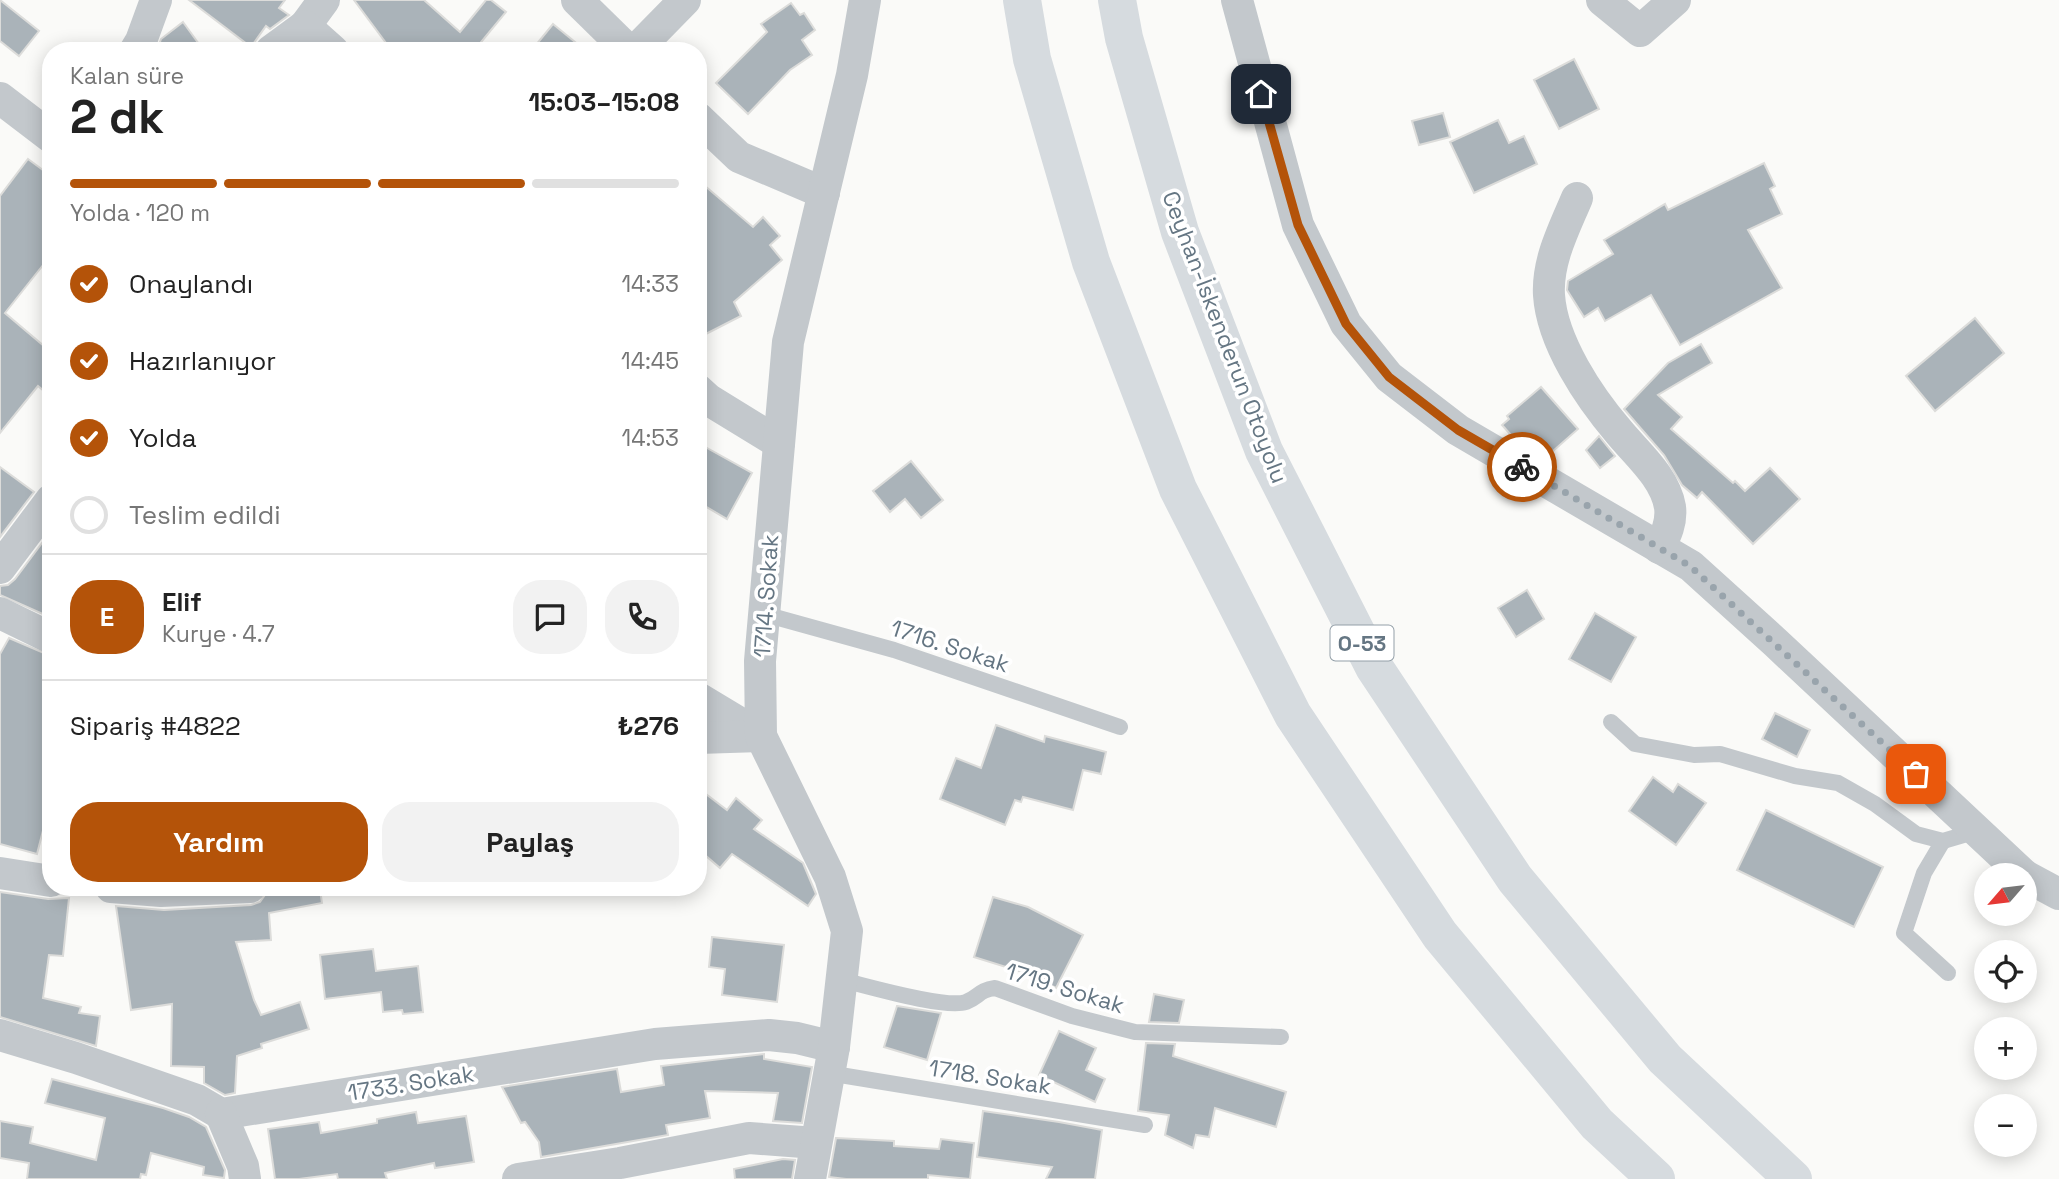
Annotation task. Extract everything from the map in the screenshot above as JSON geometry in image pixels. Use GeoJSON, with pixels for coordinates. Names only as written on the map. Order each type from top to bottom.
{"type":"FeatureCollection","features":[{"type":"Feature","properties":{"kind":"highway"},"geometry":{"type":"LineString","coordinates":[[1022,0],[1032,59],[1096,275],[1178,489],[1293,715],[1440,935],[1597,1124],[1656,1179]]}},
{"type":"Feature","properties":{"kind":"highway","name":"Ceyhan-İskenderun Otoyolu"},"geometry":{"type":"LineString","coordinates":[[1117,0],[1124,38],[1180,232],[1264,451],[1374,667],[1515,879],[1665,1059],[1793,1179]]}},
{"type":"Feature","properties":{"kind":"street"},"geometry":{"type":"LineString","coordinates":[[140,42],[156,0]]}},
{"type":"Feature","properties":{"kind":"street"},"geometry":{"type":"LineString","coordinates":[[283,42],[305,26],[324,0]]}},
{"type":"Feature","properties":{"kind":"street"},"geometry":{"type":"LineString","coordinates":[[577,0],[620,42]]}},
{"type":"Feature","properties":{"kind":"street"},"geometry":{"type":"LineString","coordinates":[[644,42],[685,0]]}},
{"type":"Feature","properties":{"kind":"street","name":"1714. Sokak"},"geometry":{"type":"LineString","coordinates":[[810,1179],[831,1060],[847,931],[830,877],[761,736],[760,661],[788,342],[852,75],[865,0]]}},
{"type":"Feature","properties":{"kind":"street"},"geometry":{"type":"LineString","coordinates":[[1237,0],[1298,225],[1346,324],[1389,377],[1458,430],[1690,566],[2011,863]]}},
{"type":"Feature","properties":{"kind":"street"},"geometry":{"type":"LineString","coordinates":[[1602,0],[1640,31],[1675,0]]}},
{"type":"Feature","properties":{"kind":"street"},"geometry":{"type":"LineString","coordinates":[[305,26],[323,42]]}},
{"type":"Feature","properties":{"kind":"street"},"geometry":{"type":"LineString","coordinates":[[0,98],[42,130]]}},
{"type":"Feature","properties":{"kind":"street"},"geometry":{"type":"LineString","coordinates":[[707,127],[738,157],[824,193]]}},
{"type":"Feature","properties":{"kind":"street"},"geometry":{"type":"LineString","coordinates":[[1577,198],[1553,257],[1549,293],[1553,317],[1560,339],[1589,390],[1658,479],[1665,492],[1670,520],[1659,548]]}},
{"type":"Feature","properties":{"kind":"street"},"geometry":{"type":"LineString","coordinates":[[707,398],[779,443]]}},
{"type":"Feature","properties":{"kind":"street"},"geometry":{"type":"LineString","coordinates":[[0,568],[42,511]]}},
{"type":"Feature","properties":{"kind":"street"},"geometry":{"type":"LineString","coordinates":[[0,613],[42,634]]}},
{"type":"Feature","properties":{"kind":"street"},"geometry":{"type":"LineString","coordinates":[[707,703],[761,736]]}},
{"type":"Feature","properties":{"kind":"street"},"geometry":{"type":"LineString","coordinates":[[707,738],[761,736]]}},
{"type":"Feature","properties":{"kind":"street"},"geometry":{"type":"LineString","coordinates":[[0,873],[42,880]]}},
{"type":"Feature","properties":{"kind":"street"},"geometry":{"type":"LineString","coordinates":[[2037,882],[2059,894]]}},
{"type":"Feature","properties":{"kind":"street"},"geometry":{"type":"LineString","coordinates":[[0,1035],[197,1100],[221,1114],[250,1175]]}},
{"type":"Feature","properties":{"kind":"street","name":"1733. Sokak"},"geometry":{"type":"LineString","coordinates":[[221,1114],[655,1044],[769,1035],[797,1038],[831,1060]]}},
{"type":"Feature","properties":{"kind":"street"},"geometry":{"type":"LineString","coordinates":[[518,1179],[749,1138],[816,1143]]}},
{"type":"Feature","properties":{"kind":"lane","name":"1716. Sokak"},"geometry":{"type":"LineString","coordinates":[[764,614],[894,650],[1119,727]]}},
{"type":"Feature","properties":{"kind":"lane"},"geometry":{"type":"LineString","coordinates":[[1611,722],[1635,744],[1694,755],[1720,754],[1795,776],[1838,783],[1875,804],[1916,834],[1943,841],[1977,831]]}},
{"type":"Feature","properties":{"kind":"lane"},"geometry":{"type":"LineString","coordinates":[[1943,841],[1924,873],[1904,933],[1948,973]]}},
{"type":"Feature","properties":{"kind":"lane","name":"1719. Sokak"},"geometry":{"type":"LineString","coordinates":[[842,980],[938,1002],[965,1002],[983,989],[995,988],[1072,1016],[1135,1032],[1281,1037]]}},
{"type":"Feature","properties":{"kind":"lane","name":"1718. Sokak"},"geometry":{"type":"LineString","coordinates":[[831,1060],[1145,1125]]}},
{"type":"Feature","properties":{"kind":"building"},"geometry":{"type":"Polygon","coordinates":[[[0,0],[39,31],[19,56],[0,41],[0,0]]]}},
{"type":"Feature","properties":{"kind":"building"},"geometry":{"type":"Polygon","coordinates":[[[189,0],[285,0],[279,8],[289,15],[270,29],[266,26],[255,42],[244,42],[189,0]]]}},
{"type":"Feature","properties":{"kind":"building"},"geometry":{"type":"Polygon","coordinates":[[[354,0],[424,0],[460,32],[486,0],[491,0],[506,12],[481,42],[385,42],[354,0]]]}},
{"type":"Feature","properties":{"kind":"building"},"geometry":{"type":"Polygon","coordinates":[[[791,3],[800,15],[804,13],[815,30],[802,40],[812,55],[790,70],[748,114],[716,83],[767,32],[761,24],[791,3]]]}},
{"type":"Feature","properties":{"kind":"building"},"geometry":{"type":"Polygon","coordinates":[[[183,22],[197,42],[160,42],[183,22]]]}},
{"type":"Feature","properties":{"kind":"building"},"geometry":{"type":"Polygon","coordinates":[[[553,24],[575,42],[538,42],[553,24]]]}},
{"type":"Feature","properties":{"kind":"building"},"geometry":{"type":"Polygon","coordinates":[[[1574,59],[1599,109],[1559,129],[1534,80],[1574,59]]]}},
{"type":"Feature","properties":{"kind":"building"},"geometry":{"type":"Polygon","coordinates":[[[1443,113],[1450,137],[1419,145],[1412,121],[1443,113]]]}},
{"type":"Feature","properties":{"kind":"building"},"geometry":{"type":"Polygon","coordinates":[[[1498,120],[1509,143],[1524,136],[1537,164],[1474,193],[1450,142],[1498,120]]]}},
{"type":"Feature","properties":{"kind":"building"},"geometry":{"type":"Polygon","coordinates":[[[28,159],[42,169],[42,266],[5,313],[42,344],[42,389],[38,386],[0,433],[0,196],[28,159]]]}},
{"type":"Feature","properties":{"kind":"building"},"geometry":{"type":"Polygon","coordinates":[[[1764,163],[1775,186],[1770,189],[1782,214],[1748,230],[1782,288],[1680,345],[1651,295],[1605,321],[1598,308],[1584,317],[1567,290],[1568,281],[1613,254],[1604,240],[1665,204],[1668,210],[1764,163]]]}},
{"type":"Feature","properties":{"kind":"building"},"geometry":{"type":"Polygon","coordinates":[[[707,188],[753,227],[763,217],[780,236],[770,245],[782,260],[734,302],[741,316],[707,333],[707,188]]]}},
{"type":"Feature","properties":{"kind":"building"},"geometry":{"type":"Polygon","coordinates":[[[1975,318],[2004,353],[1935,411],[1906,376],[1975,318]]]}},
{"type":"Feature","properties":{"kind":"building"},"geometry":{"type":"Polygon","coordinates":[[[1701,344],[1712,363],[1658,395],[1682,417],[1671,429],[1745,491],[1770,468],[1800,499],[1753,544],[1702,492],[1697,498],[1682,485],[1664,455],[1624,409],[1668,363],[1701,344]]]}},
{"type":"Feature","properties":{"kind":"building"},"geometry":{"type":"Polygon","coordinates":[[[1541,387],[1578,429],[1544,459],[1519,444],[1502,425],[1509,419],[1507,416],[1541,387]]]}},
{"type":"Feature","properties":{"kind":"building"},"geometry":{"type":"Polygon","coordinates":[[[1599,436],[1615,456],[1600,468],[1586,450],[1599,436]]]}},
{"type":"Feature","properties":{"kind":"building"},"geometry":{"type":"Polygon","coordinates":[[[707,448],[752,473],[727,519],[707,507],[707,448]]]}},
{"type":"Feature","properties":{"kind":"building"},"geometry":{"type":"Polygon","coordinates":[[[911,461],[943,500],[921,518],[905,499],[890,512],[873,491],[911,461]]]}},
{"type":"Feature","properties":{"kind":"building"},"geometry":{"type":"Polygon","coordinates":[[[0,467],[34,492],[0,537],[0,467]]]}},
{"type":"Feature","properties":{"kind":"building"},"geometry":{"type":"Polygon","coordinates":[[[42,543],[42,614],[0,595],[0,586],[8,585],[42,543]]]}},
{"type":"Feature","properties":{"kind":"building"},"geometry":{"type":"Polygon","coordinates":[[[1527,590],[1544,619],[1516,637],[1498,608],[1527,590]]]}},
{"type":"Feature","properties":{"kind":"building"},"geometry":{"type":"Polygon","coordinates":[[[1595,613],[1636,637],[1611,682],[1569,659],[1595,613]]]}},
{"type":"Feature","properties":{"kind":"building"},"geometry":{"type":"Polygon","coordinates":[[[9,638],[42,652],[42,834],[37,854],[0,844],[0,654],[9,638]]]}},
{"type":"Feature","properties":{"kind":"building"},"geometry":{"type":"Polygon","coordinates":[[[1775,713],[1810,730],[1797,757],[1762,739],[1775,713]]]}},
{"type":"Feature","properties":{"kind":"building"},"geometry":{"type":"Polygon","coordinates":[[[996,725],[1044,742],[1045,736],[1106,752],[1101,774],[1083,770],[1073,810],[1023,797],[1021,802],[1015,800],[1005,825],[940,799],[956,758],[981,768],[996,725]]]}},
{"type":"Feature","properties":{"kind":"building"},"geometry":{"type":"Polygon","coordinates":[[[1653,777],[1673,792],[1678,784],[1706,803],[1676,845],[1629,811],[1653,777]]]}},
{"type":"Feature","properties":{"kind":"building"},"geometry":{"type":"Polygon","coordinates":[[[707,795],[727,810],[736,798],[762,820],[754,829],[803,863],[816,894],[808,906],[732,854],[720,868],[707,857],[707,795]]]}},
{"type":"Feature","properties":{"kind":"building"},"geometry":{"type":"Polygon","coordinates":[[[1766,810],[1883,867],[1854,927],[1737,870],[1766,810]]]}},
{"type":"Feature","properties":{"kind":"building"},"geometry":{"type":"Polygon","coordinates":[[[0,892],[48,899],[69,898],[63,956],[49,955],[43,998],[81,1007],[79,1013],[100,1016],[96,1046],[0,1017],[0,892]]]}},
{"type":"Feature","properties":{"kind":"building"},"geometry":{"type":"Polygon","coordinates":[[[264,896],[321,896],[322,903],[269,913],[271,940],[236,942],[261,1015],[300,1002],[309,1029],[261,1044],[262,1048],[237,1056],[235,1093],[225,1095],[204,1083],[204,1067],[171,1066],[172,1004],[131,1010],[116,906],[164,910],[251,905],[260,902],[264,896]]]}},
{"type":"Feature","properties":{"kind":"building"},"geometry":{"type":"Polygon","coordinates":[[[993,897],[1028,907],[1083,935],[1056,988],[1025,973],[974,957],[993,897]]]}},
{"type":"Feature","properties":{"kind":"building"},"geometry":{"type":"Polygon","coordinates":[[[712,937],[784,945],[777,1002],[722,995],[725,969],[709,967],[712,937]]]}},
{"type":"Feature","properties":{"kind":"building"},"geometry":{"type":"Polygon","coordinates":[[[373,949],[376,971],[418,966],[423,1012],[383,1012],[381,992],[325,999],[320,955],[373,949]]]}},
{"type":"Feature","properties":{"kind":"building"},"geometry":{"type":"Polygon","coordinates":[[[1154,994],[1184,1000],[1179,1023],[1149,1022],[1154,994]]]}},
{"type":"Feature","properties":{"kind":"building"},"geometry":{"type":"Polygon","coordinates":[[[897,1006],[941,1013],[927,1060],[884,1047],[897,1006]]]}},
{"type":"Feature","properties":{"kind":"building"},"geometry":{"type":"Polygon","coordinates":[[[1059,1031],[1096,1048],[1086,1070],[1105,1079],[1095,1102],[1039,1075],[1059,1031]]]}},
{"type":"Feature","properties":{"kind":"building"},"geometry":{"type":"Polygon","coordinates":[[[1146,1043],[1175,1044],[1173,1056],[1286,1092],[1276,1127],[1215,1108],[1209,1137],[1196,1135],[1193,1148],[1165,1135],[1169,1115],[1138,1111],[1146,1043]]]}},
{"type":"Feature","properties":{"kind":"building"},"geometry":{"type":"Polygon","coordinates":[[[764,1054],[764,1059],[812,1067],[802,1123],[773,1121],[778,1093],[705,1091],[710,1118],[666,1125],[668,1135],[541,1157],[539,1142],[525,1122],[521,1123],[502,1087],[617,1069],[621,1092],[664,1085],[661,1066],[764,1054]]]}},
{"type":"Feature","properties":{"kind":"building"},"geometry":{"type":"Polygon","coordinates":[[[52,1079],[189,1117],[206,1127],[225,1170],[224,1178],[203,1175],[204,1167],[151,1153],[146,1175],[141,1174],[140,1179],[27,1179],[29,1163],[0,1158],[0,1121],[33,1127],[30,1143],[96,1160],[105,1118],[45,1103],[52,1079]]]}},
{"type":"Feature","properties":{"kind":"building"},"geometry":{"type":"Polygon","coordinates":[[[983,1111],[1102,1130],[1095,1179],[1046,1179],[1052,1167],[977,1157],[983,1111]]]}},
{"type":"Feature","properties":{"kind":"building"},"geometry":{"type":"Polygon","coordinates":[[[416,1112],[418,1123],[466,1116],[474,1162],[435,1168],[434,1163],[385,1173],[387,1179],[338,1179],[337,1174],[275,1179],[268,1129],[319,1122],[321,1133],[377,1123],[377,1119],[416,1112]]]}},
{"type":"Feature","properties":{"kind":"building"},"geometry":{"type":"Polygon","coordinates":[[[836,1138],[894,1141],[894,1146],[939,1149],[941,1139],[974,1143],[970,1179],[928,1175],[928,1179],[829,1177],[836,1138]]]}},
{"type":"Feature","properties":{"kind":"building"},"geometry":{"type":"Polygon","coordinates":[[[783,1159],[795,1160],[792,1179],[735,1179],[734,1169],[783,1159]]]}},
{"type":"Feature","properties":{"kind":"way so far"},"geometry":{"type":"LineString","coordinates":[[1522,467],[1690,566],[1916,774]]}},
{"type":"Feature","properties":{"kind":"route"},"geometry":{"type":"LineString","coordinates":[[1261,94],[1298,225],[1346,324],[1389,377],[1458,430],[1522,467]]}}]}
